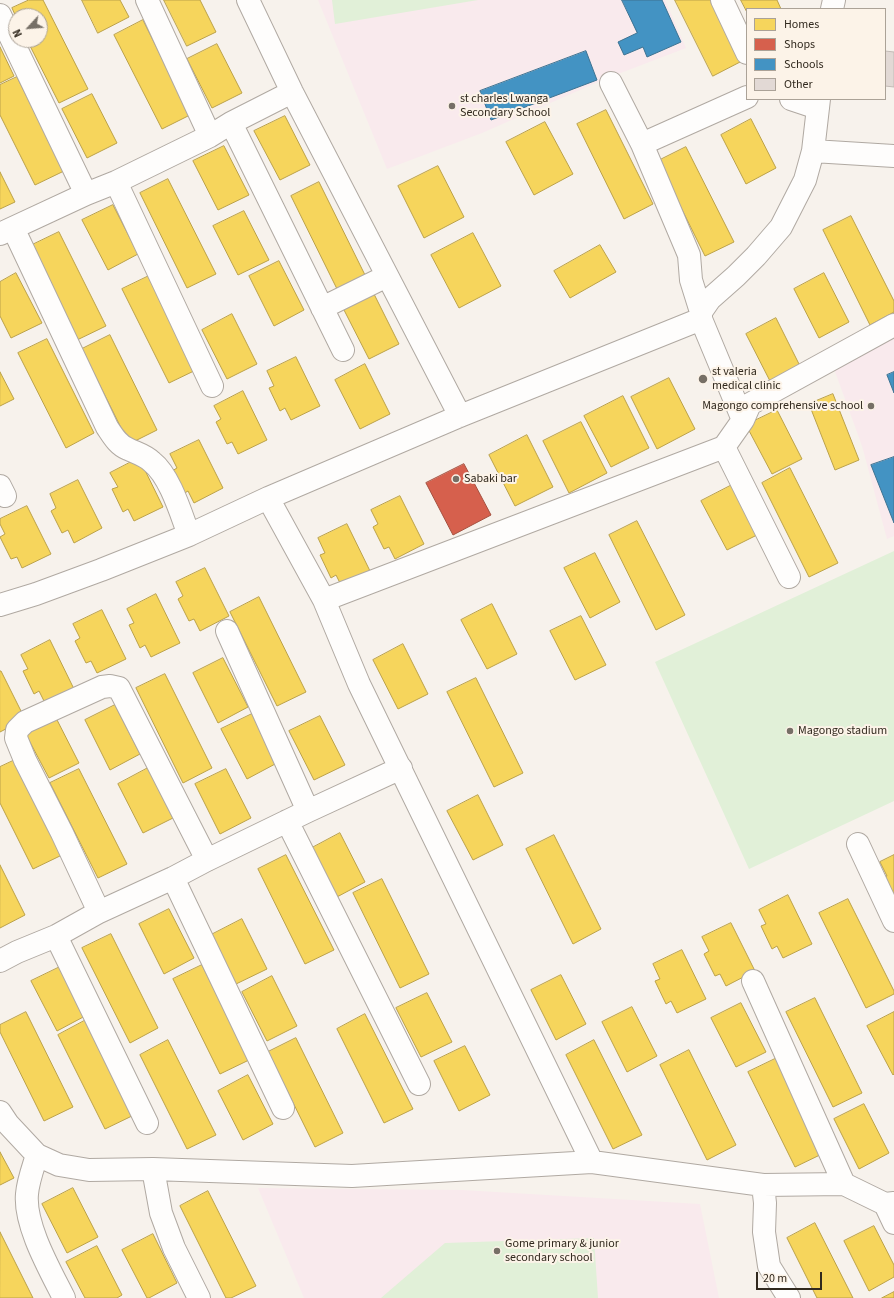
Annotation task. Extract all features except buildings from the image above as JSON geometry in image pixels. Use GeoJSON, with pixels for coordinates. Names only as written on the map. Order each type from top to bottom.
{"type":"FeatureCollection","features":[{"type":"Feature","properties":{"kind":"street"},"geometry":{"type":"LineString","coordinates":[[148,0],[210,136]]}},
{"type":"Feature","properties":{"kind":"street"},"geometry":{"type":"LineString","coordinates":[[248,0],[292,92],[460,416]]}},
{"type":"Feature","properties":{"kind":"street"},"geometry":{"type":"LineString","coordinates":[[722,0],[746,51]]}},
{"type":"Feature","properties":{"kind":"street"},"geometry":{"type":"LineString","coordinates":[[0,15],[86,194]]}},
{"type":"Feature","properties":{"kind":"street"},"geometry":{"type":"LineString","coordinates":[[611,83],[642,144],[689,255],[691,280],[701,315],[743,420]]}},
{"type":"Feature","properties":{"kind":"street"},"geometry":{"type":"LineString","coordinates":[[190,535],[173,493],[153,462],[140,454],[126,449],[116,441],[6,231],[86,194],[116,182],[210,136],[231,123],[292,92]]}},
{"type":"Feature","properties":{"kind":"street"},"geometry":{"type":"LineString","coordinates":[[642,144],[746,98]]}},
{"type":"Feature","properties":{"kind":"street"},"geometry":{"type":"LineString","coordinates":[[0,605],[36,594],[190,535],[268,498],[701,315],[710,299],[756,256],[781,227],[805,180],[814,151],[818,103],[798,100]]}},
{"type":"Feature","properties":{"kind":"street"},"geometry":{"type":"LineString","coordinates":[[231,123],[343,350]]}},
{"type":"Feature","properties":{"kind":"street"},"geometry":{"type":"LineString","coordinates":[[814,151],[894,156]]}},
{"type":"Feature","properties":{"kind":"street"},"geometry":{"type":"LineString","coordinates":[[116,182],[212,386]]}},
{"type":"Feature","properties":{"kind":"street"},"geometry":{"type":"LineString","coordinates":[[322,308],[387,276]]}},
{"type":"Feature","properties":{"kind":"street"},"geometry":{"type":"LineString","coordinates":[[324,600],[724,447],[743,420],[750,404],[894,325]]}},
{"type":"Feature","properties":{"kind":"street"},"geometry":{"type":"LineString","coordinates":[[724,447],[789,577]]}},
{"type":"Feature","properties":{"kind":"street"},"geometry":{"type":"LineString","coordinates":[[268,498],[324,600],[359,684],[592,1162]]}},
{"type":"Feature","properties":{"kind":"street"},"geometry":{"type":"LineString","coordinates":[[227,631],[308,811]]}},
{"type":"Feature","properties":{"kind":"street"},"geometry":{"type":"LineString","coordinates":[[99,912],[62,833],[25,760],[16,738],[17,730],[25,722],[38,715],[98,689],[110,686],[119,688],[207,860]]}},
{"type":"Feature","properties":{"kind":"street"},"geometry":{"type":"LineString","coordinates":[[0,961],[17,952],[56,936],[99,912],[173,878],[308,811],[400,768]]}},
{"type":"Feature","properties":{"kind":"street"},"geometry":{"type":"LineString","coordinates":[[287,822],[419,1084]]}},
{"type":"Feature","properties":{"kind":"street"},"geometry":{"type":"LineString","coordinates":[[858,844],[894,921]]}},
{"type":"Feature","properties":{"kind":"street"},"geometry":{"type":"LineString","coordinates":[[173,878],[283,1108]]}},
{"type":"Feature","properties":{"kind":"street"},"geometry":{"type":"LineString","coordinates":[[56,936],[147,1122]]}},
{"type":"Feature","properties":{"kind":"street"},"geometry":{"type":"LineString","coordinates":[[753,982],[844,1184]]}},
{"type":"Feature","properties":{"kind":"street"},"geometry":{"type":"LineString","coordinates":[[0,1112],[8,1124],[37,1155],[59,1165],[89,1170],[153,1169],[352,1176],[592,1162],[763,1185],[844,1184],[891,1210]]}},
{"type":"Feature","properties":{"kind":"street"},"geometry":{"type":"LineString","coordinates":[[37,1155],[29,1180],[27,1209],[33,1229],[47,1263],[64,1298]]}},
{"type":"Feature","properties":{"kind":"street"},"geometry":{"type":"LineString","coordinates":[[153,1169],[161,1214],[174,1248],[199,1298]]}},
{"type":"Feature","properties":{"kind":"street"},"geometry":{"type":"LineString","coordinates":[[763,1185],[765,1204],[764,1232],[769,1266],[789,1298]]}},
{"type":"Feature","properties":{"kind":"shaded area","name":"st charles Lwanga Secondary School"},"geometry":{"type":"Polygon","coordinates":[[[318,0],[665,0],[686,48],[605,79],[482,133],[387,169],[318,0]]]}},
{"type":"Feature","properties":{"kind":"shaded area","name":"Magongo comprehensive school"},"geometry":{"type":"Polygon","coordinates":[[[894,339],[894,536],[887,539],[862,446],[833,366],[894,339]]]}},
{"type":"Feature","properties":{"kind":"shaded area","name":"Gome primary & junior secondary school"},"geometry":{"type":"Polygon","coordinates":[[[258,1188],[462,1190],[700,1204],[719,1298],[304,1298],[258,1188]]]}},
{"type":"Feature","properties":{"kind":"green space"},"geometry":{"type":"Polygon","coordinates":[[[332,0],[478,0],[335,24],[332,0]]]}},
{"type":"Feature","properties":{"kind":"green space","name":"Magongo stadium"},"geometry":{"type":"Polygon","coordinates":[[[894,551],[894,801],[749,869],[655,662],[894,551]]]}},
{"type":"Feature","properties":{"kind":"green space"},"geometry":{"type":"Polygon","coordinates":[[[594,1238],[598,1298],[381,1298],[445,1243],[594,1238]]]}},
{"type":"Feature","properties":{"kind":"place","name":"st charles Lwanga Secondary School"},"geometry":{"type":"Point","coordinates":[452,106]}},
{"type":"Feature","properties":{"kind":"place","name":"st valeria medical clinic"},"geometry":{"type":"Point","coordinates":[703,379]}},
{"type":"Feature","properties":{"kind":"place","name":"Magongo comprehensive school"},"geometry":{"type":"Point","coordinates":[871,406]}},
{"type":"Feature","properties":{"kind":"place","name":"Sabaki bar"},"geometry":{"type":"Point","coordinates":[456,479]}},
{"type":"Feature","properties":{"kind":"place","name":"Magongo stadium"},"geometry":{"type":"Point","coordinates":[790,731]}},
{"type":"Feature","properties":{"kind":"place","name":"Gome primary & junior secondary school"},"geometry":{"type":"Point","coordinates":[497,1251]}}]}
